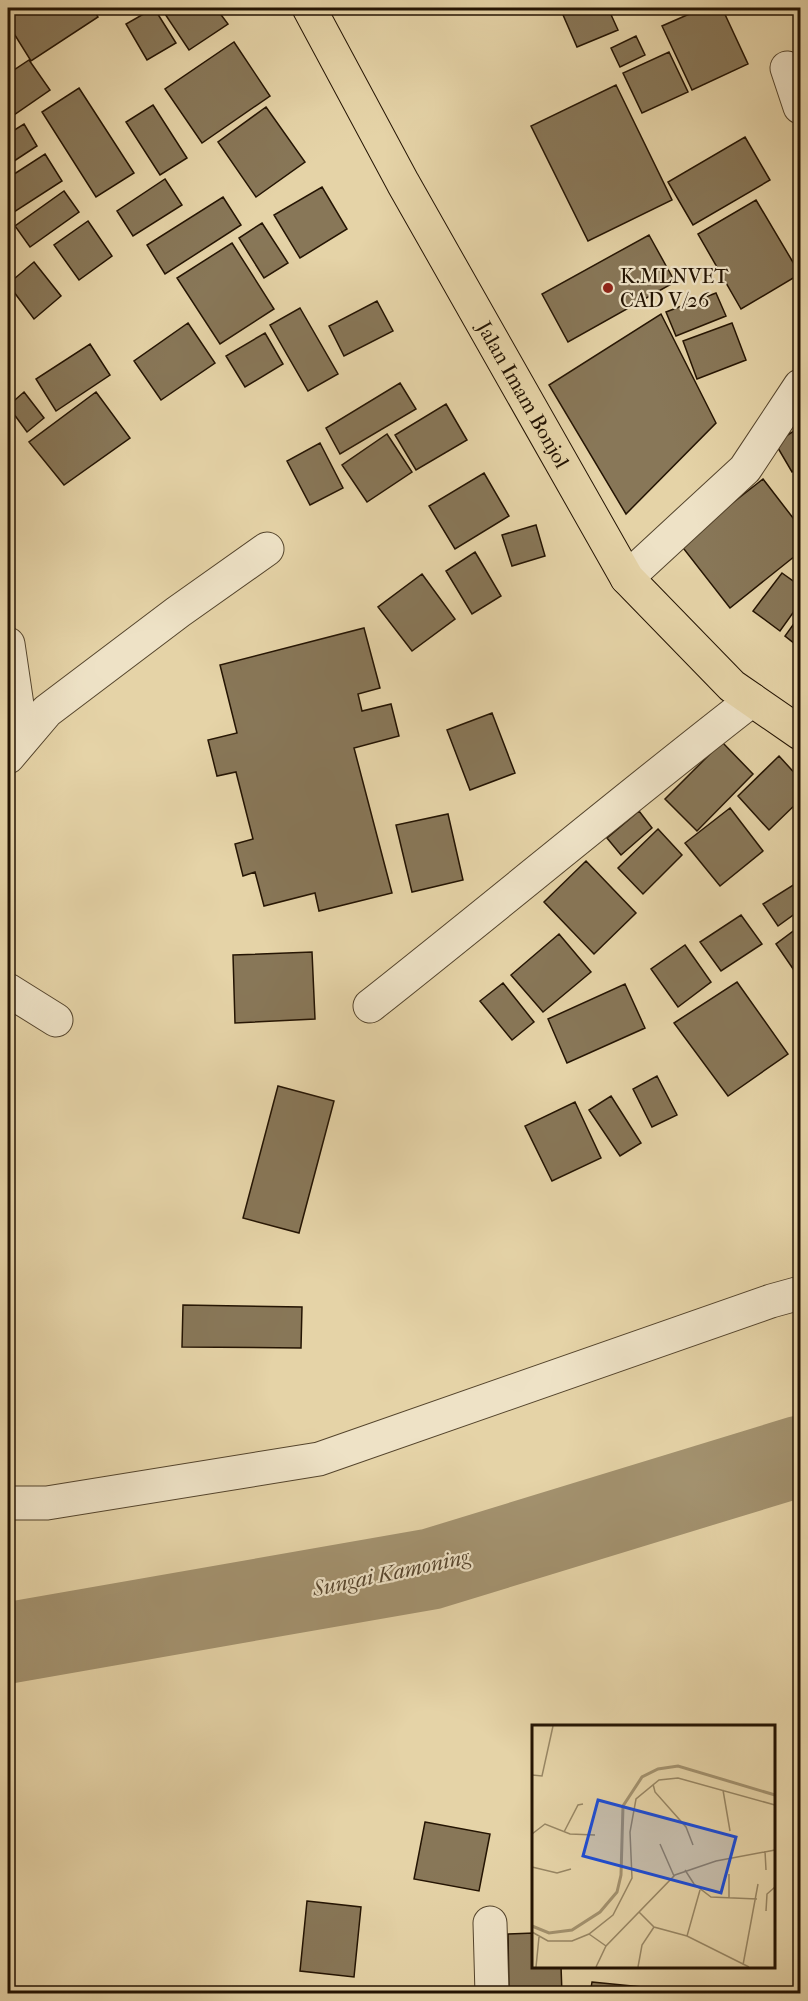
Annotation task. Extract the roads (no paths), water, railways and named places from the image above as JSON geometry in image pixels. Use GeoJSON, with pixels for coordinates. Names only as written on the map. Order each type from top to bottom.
{"type":"FeatureCollection","features":[{"type":"Feature","properties":{"kind":"main road","name":"Jalan Imam Bonjol"},"geometry":{"type":"LineString","coordinates":[[309,8],[403,183],[627,578],[732,686],[801,732]]}},
{"type":"Feature","properties":{"kind":"street"},"geometry":{"type":"LineString","coordinates":[[787,68],[801,107]]}},
{"type":"Feature","properties":{"kind":"street"},"geometry":{"type":"LineString","coordinates":[[627,578],[745,469],[801,386]]}},
{"type":"Feature","properties":{"kind":"street"},"geometry":{"type":"LineString","coordinates":[[15,748],[47,711],[178,612],[267,549]]}},
{"type":"Feature","properties":{"kind":"street"},"geometry":{"type":"LineString","coordinates":[[8,644],[15,748]]}},
{"type":"Feature","properties":{"kind":"street"},"geometry":{"type":"LineString","coordinates":[[370,1006],[752,700]]}},
{"type":"Feature","properties":{"kind":"street"},"geometry":{"type":"LineString","coordinates":[[8,990],[56,1020]]}},
{"type":"Feature","properties":{"kind":"street"},"geometry":{"type":"LineString","coordinates":[[8,1503],[47,1503],[319,1459],[771,1301],[801,1293]]}},
{"type":"Feature","properties":{"kind":"street"},"geometry":{"type":"LineString","coordinates":[[490,1923],[492,1994]]}},
{"type":"Feature","properties":{"kind":"waterway","name":"Sungai Kamoning"},"geometry":{"type":"LineString","coordinates":[[8,1643],[431,1569],[800,1456]]}},
{"type":"Feature","properties":{"kind":"place","name":"K.MLNVET CAD V/26"},"geometry":{"type":"Point","coordinates":[608,288]}}]}
